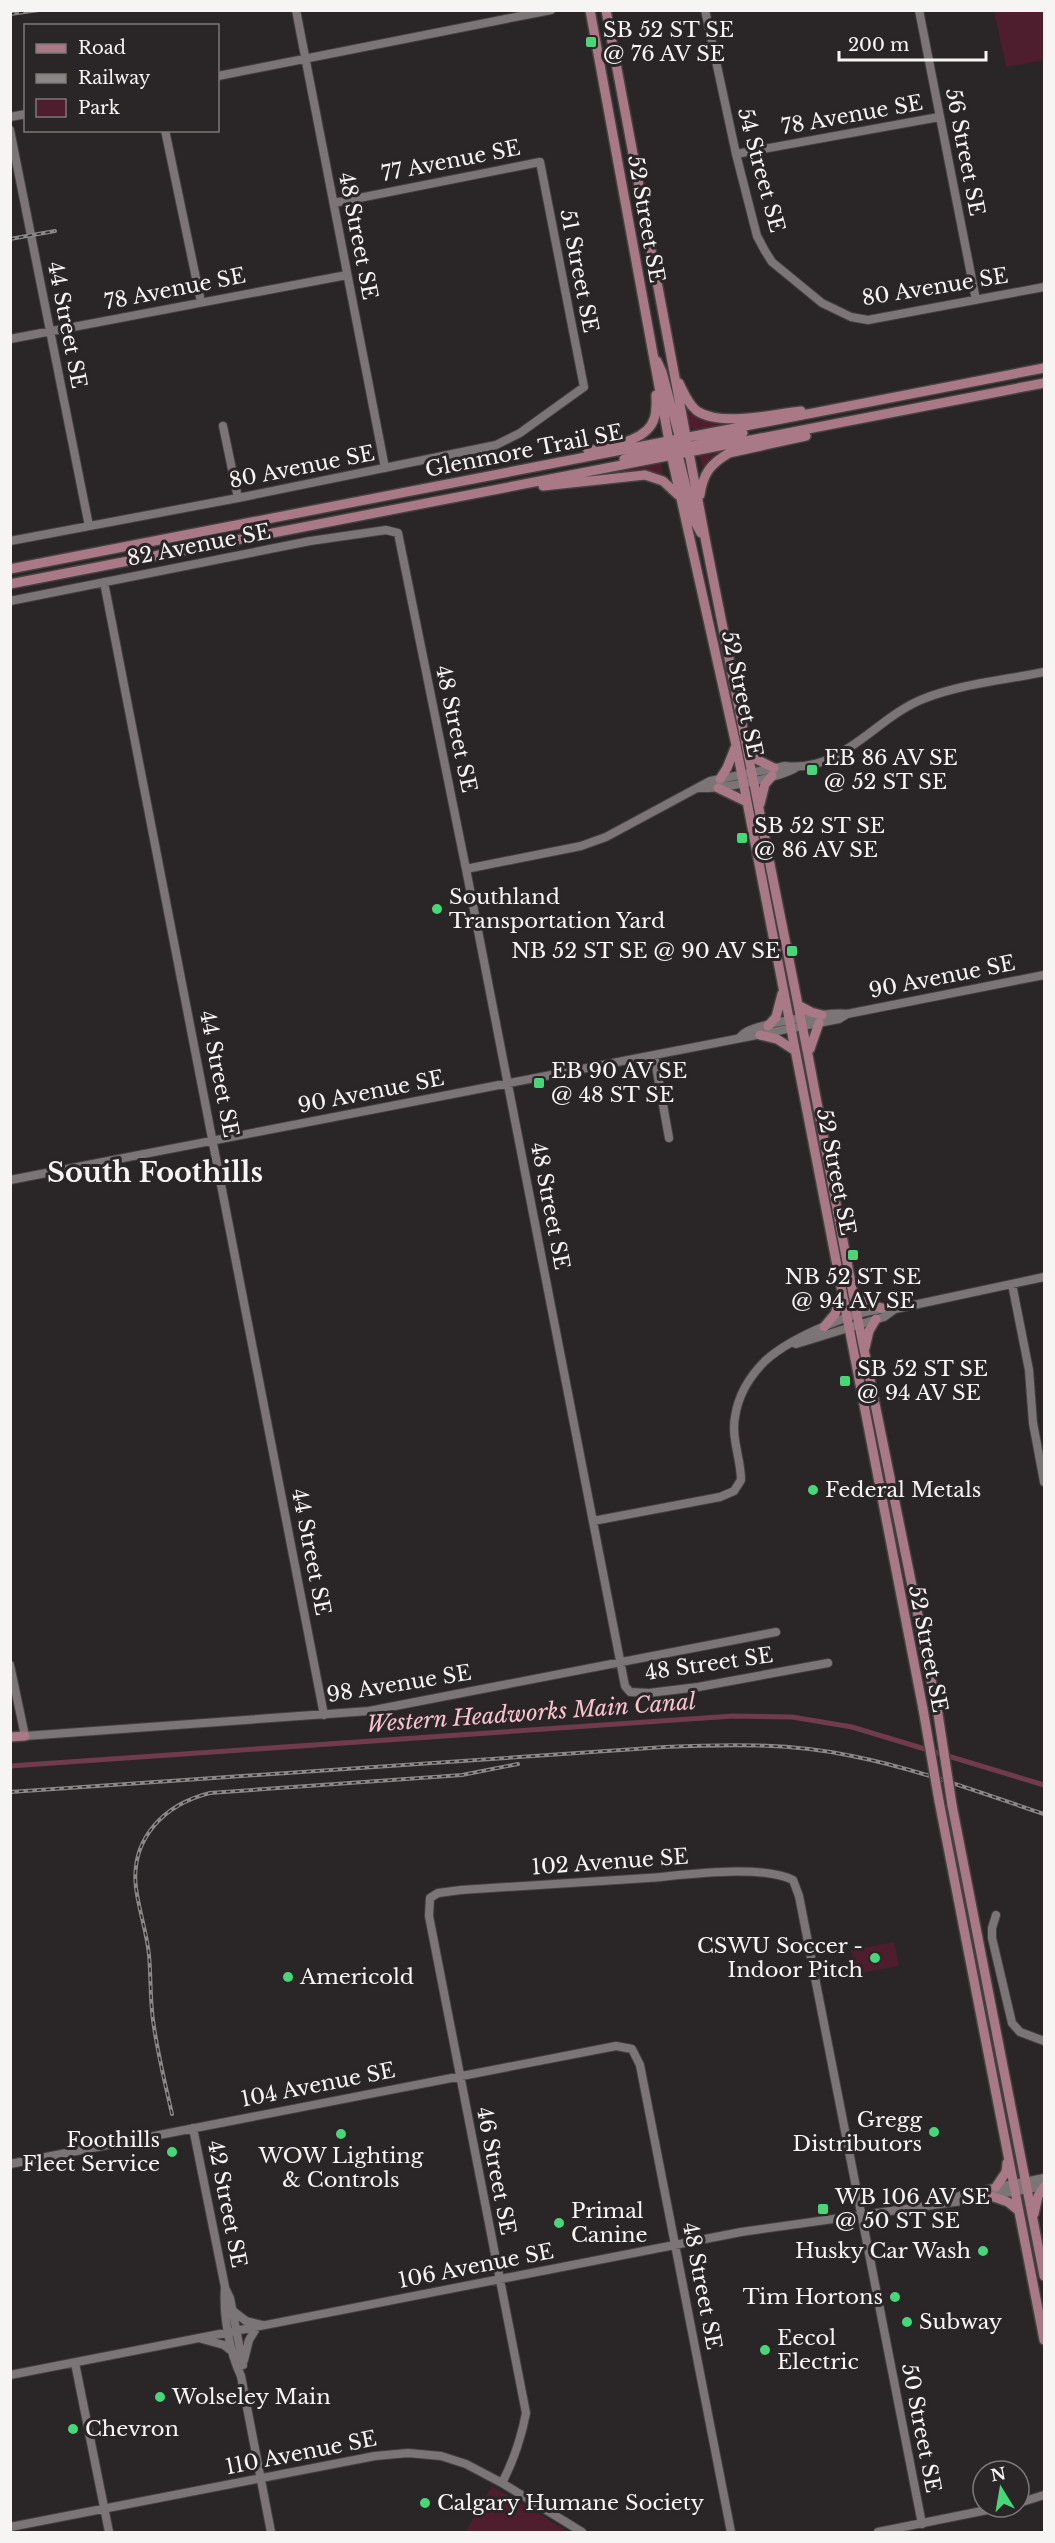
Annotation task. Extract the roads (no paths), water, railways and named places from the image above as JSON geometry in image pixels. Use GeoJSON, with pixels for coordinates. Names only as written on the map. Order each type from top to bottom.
{"type":"FeatureCollection","features":[{"type":"Feature","properties":{"kind":"main road","name":"52 Street SE"},"geometry":{"type":"LineString","coordinates":[[590,10],[655,366],[699,504],[864,1350],[938,1714],[952,1805],[1044,2276]]}},
{"type":"Feature","properties":{"kind":"main road","name":"52 Street SE"},"geometry":{"type":"LineString","coordinates":[[606,10],[673,368],[680,496],[736,746],[784,989],[789,1025],[1044,2340]]}},
{"type":"Feature","properties":{"kind":"main road"},"geometry":{"type":"LineString","coordinates":[[607,21],[613,10]]}},
{"type":"Feature","properties":{"kind":"main road"},"geometry":{"type":"LineString","coordinates":[[652,351],[662,372],[695,522],[706,543]]}},
{"type":"Feature","properties":{"kind":"main road"},"geometry":{"type":"LineString","coordinates":[[504,474],[629,440],[647,429],[654,421],[656,410],[655,366]]}},
{"type":"Feature","properties":{"kind":"main road"},"geometry":{"type":"LineString","coordinates":[[673,368],[691,405],[706,415],[720,419],[823,408],[836,409]]}},
{"type":"Feature","properties":{"kind":"main road","name":"Glenmore Trail SE"},"geometry":{"type":"LineString","coordinates":[[10,584],[521,485],[559,473],[679,447],[773,422],[1044,368]]}},
{"type":"Feature","properties":{"kind":"main road","name":"Glenmore Trail SE"},"geometry":{"type":"LineString","coordinates":[[10,569],[504,474],[874,416],[1044,383]]}},
{"type":"Feature","properties":{"kind":"main road"},"geometry":{"type":"LineString","coordinates":[[699,504],[706,473],[712,464],[729,453],[861,423],[874,416]]}},
{"type":"Feature","properties":{"kind":"main road"},"geometry":{"type":"LineString","coordinates":[[482,493],[639,475],[655,477],[680,496]]}},
{"type":"Feature","properties":{"kind":"main road"},"geometry":{"type":"LineString","coordinates":[[736,746],[719,783],[746,801]]}},
{"type":"Feature","properties":{"kind":"main road"},"geometry":{"type":"LineString","coordinates":[[748,755],[773,772],[765,784],[759,809]]}},
{"type":"Feature","properties":{"kind":"main road"},"geometry":{"type":"LineString","coordinates":[[768,1026],[776,1017],[784,989]]}},
{"type":"Feature","properties":{"kind":"main road"},"geometry":{"type":"LineString","coordinates":[[798,1005],[820,1019],[808,1055]]}},
{"type":"Feature","properties":{"kind":"main road"},"geometry":{"type":"LineString","coordinates":[[760,1035],[777,1039],[794,1050]]}},
{"type":"Feature","properties":{"kind":"main road"},"geometry":{"type":"LineString","coordinates":[[824,1327],[835,1314],[842,1294]]}},
{"type":"Feature","properties":{"kind":"main road"},"geometry":{"type":"LineString","coordinates":[[854,1296],[869,1305],[882,1308]]}},
{"type":"Feature","properties":{"kind":"main road"},"geometry":{"type":"LineString","coordinates":[[864,1350],[869,1331],[876,1319]]}},
{"type":"Feature","properties":{"kind":"main road"},"geometry":{"type":"LineString","coordinates":[[10,1737],[24,1737]]}},
{"type":"Feature","properties":{"kind":"main road"},"geometry":{"type":"LineString","coordinates":[[1008,2154],[1006,2172],[994,2191],[1019,2211]]}},
{"type":"Feature","properties":{"kind":"main road"},"geometry":{"type":"LineString","coordinates":[[1033,2219],[1038,2196],[1044,2186]]}},
{"type":"Feature","properties":{"kind":"street","name":"48 Street SE"},"geometry":{"type":"LineString","coordinates":[[296,10],[385,468]]}},
{"type":"Feature","properties":{"kind":"street"},"geometry":{"type":"LineString","coordinates":[[219,76],[511,14],[551,10]]}},
{"type":"Feature","properties":{"kind":"street","name":"54 Street SE"},"geometry":{"type":"LineString","coordinates":[[705,10],[736,154],[757,236],[772,262],[832,310]]}},
{"type":"Feature","properties":{"kind":"street","name":"56 Street SE"},"geometry":{"type":"LineString","coordinates":[[919,10],[976,300]]}},
{"type":"Feature","properties":{"kind":"street","name":"78 Avenue SE"},"geometry":{"type":"LineString","coordinates":[[736,154],[939,117]]}},
{"type":"Feature","properties":{"kind":"street","name":"44 Street SE"},"geometry":{"type":"LineString","coordinates":[[10,130],[88,526]]}},
{"type":"Feature","properties":{"kind":"street"},"geometry":{"type":"LineString","coordinates":[[165,132],[201,303]]}},
{"type":"Feature","properties":{"kind":"street","name":"77 Avenue SE"},"geometry":{"type":"LineString","coordinates":[[334,203],[540,162]]}},
{"type":"Feature","properties":{"kind":"street","name":"51 Street SE"},"geometry":{"type":"LineString","coordinates":[[540,162],[584,387]]}},
{"type":"Feature","properties":{"kind":"street","name":"78 Avenue SE"},"geometry":{"type":"LineString","coordinates":[[10,339],[347,275]]}},
{"type":"Feature","properties":{"kind":"street","name":"80 Avenue SE"},"geometry":{"type":"LineString","coordinates":[[832,310],[868,320],[1044,287]]}},
{"type":"Feature","properties":{"kind":"street","name":"80 Avenue SE"},"geometry":{"type":"LineString","coordinates":[[10,541],[238,498],[496,445],[520,433],[584,387]]}},
{"type":"Feature","properties":{"kind":"street"},"geometry":{"type":"LineString","coordinates":[[224,426],[238,498]]}},
{"type":"Feature","properties":{"kind":"street","name":"82 Avenue SE"},"geometry":{"type":"LineString","coordinates":[[10,601],[310,542],[386,530],[395,531]]}},
{"type":"Feature","properties":{"kind":"street","name":"48 Street SE"},"geometry":{"type":"LineString","coordinates":[[395,531],[400,537],[625,1686],[630,1692],[649,1693],[698,1687],[828,1663]]}},
{"type":"Feature","properties":{"kind":"street","name":"44 Street SE"},"geometry":{"type":"LineString","coordinates":[[104,582],[324,1715]]}},
{"type":"Feature","properties":{"kind":"street"},"geometry":{"type":"LineString","coordinates":[[466,869],[581,846],[606,837],[667,802],[700,788],[773,772],[789,772],[797,767],[839,754],[855,746],[902,709],[923,698],[1044,672]]}},
{"type":"Feature","properties":{"kind":"street","name":"90 Avenue SE"},"geometry":{"type":"LineString","coordinates":[[739,1038],[745,1032],[768,1026],[802,1023],[837,1012],[847,1014],[1044,975]]}},
{"type":"Feature","properties":{"kind":"street","name":"90 Avenue SE"},"geometry":{"type":"LineString","coordinates":[[10,1180],[760,1035],[789,1025]]}},
{"type":"Feature","properties":{"kind":"street"},"geometry":{"type":"LineString","coordinates":[[654,1055],[669,1138]]}},
{"type":"Feature","properties":{"kind":"street"},"geometry":{"type":"LineString","coordinates":[[593,1521],[720,1497],[734,1491],[741,1480],[734,1432],[735,1416],[741,1394],[766,1360],[786,1347],[824,1327],[858,1319],[882,1308],[895,1309],[1044,1277]]}},
{"type":"Feature","properties":{"kind":"street"},"geometry":{"type":"LineString","coordinates":[[1012,1284],[1029,1370],[1033,1423],[1044,1482]]}},
{"type":"Feature","properties":{"kind":"street"},"geometry":{"type":"LineString","coordinates":[[858,1319],[884,1317],[895,1309]]}},
{"type":"Feature","properties":{"kind":"street"},"geometry":{"type":"LineString","coordinates":[[786,1347],[848,1322]]}},
{"type":"Feature","properties":{"kind":"street","name":"98 Avenue SE"},"geometry":{"type":"LineString","coordinates":[[24,1737],[369,1711],[776,1632]]}},
{"type":"Feature","properties":{"kind":"street"},"geometry":{"type":"LineString","coordinates":[[10,1665],[24,1737]]}},
{"type":"Feature","properties":{"kind":"street","name":"102 Avenue SE"},"geometry":{"type":"LineString","coordinates":[[430,1898],[438,1893],[461,1890],[713,1873],[783,1875],[793,1880]]}},
{"type":"Feature","properties":{"kind":"street","name":"50 Street SE"},"geometry":{"type":"LineString","coordinates":[[793,1880],[799,1896],[922,2524]]}},
{"type":"Feature","properties":{"kind":"street","name":"46 Street SE"},"geometry":{"type":"LineString","coordinates":[[430,1898],[429,1916],[525,2413],[521,2438],[513,2463],[502,2483]]}},
{"type":"Feature","properties":{"kind":"street"},"geometry":{"type":"LineString","coordinates":[[996,1915],[992,1938],[1012,2024],[1020,2032],[1044,2041]]}},
{"type":"Feature","properties":{"kind":"street","name":"104 Avenue SE"},"geometry":{"type":"LineString","coordinates":[[10,2164],[616,2046],[632,2049]]}},
{"type":"Feature","properties":{"kind":"street","name":"48 Street SE"},"geometry":{"type":"LineString","coordinates":[[632,2049],[640,2065],[731,2532]]}},
{"type":"Feature","properties":{"kind":"street","name":"42 Street SE"},"geometry":{"type":"LineString","coordinates":[[193,2128],[225,2287],[233,2312],[233,2352],[241,2376],[271,2532]]}},
{"type":"Feature","properties":{"kind":"street"},"geometry":{"type":"LineString","coordinates":[[1027,2185],[1044,2178]]}},
{"type":"Feature","properties":{"kind":"street"},"geometry":{"type":"LineString","coordinates":[[1027,2185],[1044,2186]]}},
{"type":"Feature","properties":{"kind":"street","name":"106 Avenue SE"},"geometry":{"type":"LineString","coordinates":[[12,2375],[741,2232],[946,2202],[1027,2185]]}},
{"type":"Feature","properties":{"kind":"street","name":"42 Street SE"},"geometry":{"type":"LineString","coordinates":[[225,2287],[224,2302],[243,2365],[241,2376]]}},
{"type":"Feature","properties":{"kind":"street"},"geometry":{"type":"LineString","coordinates":[[233,2312],[261,2327],[249,2340],[243,2365]]}},
{"type":"Feature","properties":{"kind":"street"},"geometry":{"type":"LineString","coordinates":[[201,2338],[224,2345],[233,2352]]}},
{"type":"Feature","properties":{"kind":"street"},"geometry":{"type":"LineString","coordinates":[[75,2363],[109,2532]]}},
{"type":"Feature","properties":{"kind":"street","name":"110 Avenue SE"},"geometry":{"type":"LineString","coordinates":[[10,2527],[375,2456],[408,2453],[441,2456],[458,2462],[502,2483],[582,2532]]}},
{"type":"Feature","properties":{"kind":"street"},"geometry":{"type":"LineString","coordinates":[[1033,2500],[1044,2495]]}},
{"type":"Feature","properties":{"kind":"street"},"geometry":{"type":"LineString","coordinates":[[1033,2500],[1044,2502]]}},
{"type":"Feature","properties":{"kind":"street"},"geometry":{"type":"LineString","coordinates":[[878,2532],[971,2514]]}},
{"type":"Feature","properties":{"kind":"waterway","name":"Western Headworks Main Canal"},"geometry":{"type":"LineString","coordinates":[[10,1766],[733,1716],[792,1717],[852,1727],[1044,1785]]}},
{"type":"Feature","properties":{"kind":"railway"},"geometry":{"type":"LineString","coordinates":[[10,14],[39,10]]}},
{"type":"Feature","properties":{"kind":"railway"},"geometry":{"type":"LineString","coordinates":[[10,239],[55,231]]}},
{"type":"Feature","properties":{"kind":"railway"},"geometry":{"type":"LineString","coordinates":[[10,1792],[712,1745],[805,1749],[877,1761],[1044,1814]]}},
{"type":"Feature","properties":{"kind":"railway"},"geometry":{"type":"LineString","coordinates":[[172,2114],[155,2032],[148,1947],[136,1888],[139,1854],[154,1826],[179,1805],[210,1793],[462,1775],[518,1764]]}},
{"type":"Feature","properties":{"kind":"place","name":"SB 52 ST SE @ 76 AV SE"},"geometry":{"type":"Point","coordinates":[591,42]}},
{"type":"Feature","properties":{"kind":"place","name":"EB 86 AV SE @ 52 ST SE"},"geometry":{"type":"Point","coordinates":[812,770]}},
{"type":"Feature","properties":{"kind":"place","name":"SB 52 ST SE @ 86 AV SE"},"geometry":{"type":"Point","coordinates":[742,838]}},
{"type":"Feature","properties":{"kind":"place","name":"Southland Transportation Yard"},"geometry":{"type":"Point","coordinates":[437,909]}},
{"type":"Feature","properties":{"kind":"place","name":"NB 52 ST SE @ 90 AV SE"},"geometry":{"type":"Point","coordinates":[792,951]}},
{"type":"Feature","properties":{"kind":"place","name":"EB 90 AV SE @ 48 ST SE"},"geometry":{"type":"Point","coordinates":[539,1083]}},
{"type":"Feature","properties":{"kind":"place","name":"NB 52 ST SE @ 94 AV SE"},"geometry":{"type":"Point","coordinates":[853,1255]}},
{"type":"Feature","properties":{"kind":"place","name":"SB 52 ST SE @ 94 AV SE"},"geometry":{"type":"Point","coordinates":[845,1381]}},
{"type":"Feature","properties":{"kind":"place","name":"Federal Metals"},"geometry":{"type":"Point","coordinates":[813,1490]}},
{"type":"Feature","properties":{"kind":"place","name":"CSWU Soccer - Indoor Pitch"},"geometry":{"type":"Point","coordinates":[875,1958]}},
{"type":"Feature","properties":{"kind":"place","name":"Americold"},"geometry":{"type":"Point","coordinates":[288,1977]}},
{"type":"Feature","properties":{"kind":"place","name":"Gregg Distributors"},"geometry":{"type":"Point","coordinates":[934,2132]}},
{"type":"Feature","properties":{"kind":"place","name":"WOW Lighting & Controls"},"geometry":{"type":"Point","coordinates":[341,2134]}},
{"type":"Feature","properties":{"kind":"place","name":"Foothills Fleet Service"},"geometry":{"type":"Point","coordinates":[172,2152]}},
{"type":"Feature","properties":{"kind":"place","name":"WB 106 AV SE @ 50 ST SE"},"geometry":{"type":"Point","coordinates":[823,2209]}},
{"type":"Feature","properties":{"kind":"place","name":"Primal Canine"},"geometry":{"type":"Point","coordinates":[559,2223]}},
{"type":"Feature","properties":{"kind":"place","name":"Husky Car Wash"},"geometry":{"type":"Point","coordinates":[983,2251]}},
{"type":"Feature","properties":{"kind":"place","name":"Tim Hortons"},"geometry":{"type":"Point","coordinates":[895,2297]}},
{"type":"Feature","properties":{"kind":"place","name":"Subway"},"geometry":{"type":"Point","coordinates":[907,2322]}},
{"type":"Feature","properties":{"kind":"place","name":"Eecol Electric"},"geometry":{"type":"Point","coordinates":[765,2350]}},
{"type":"Feature","properties":{"kind":"place","name":"Wolseley Main"},"geometry":{"type":"Point","coordinates":[160,2397]}},
{"type":"Feature","properties":{"kind":"place","name":"Chevron"},"geometry":{"type":"Point","coordinates":[73,2429]}},
{"type":"Feature","properties":{"kind":"place","name":"Calgary Humane Society"},"geometry":{"type":"Point","coordinates":[425,2503]}},
{"type":"Feature","properties":{"kind":"district","name":"South Foothills"},"geometry":{"type":"Point","coordinates":[155,1172]}}]}
